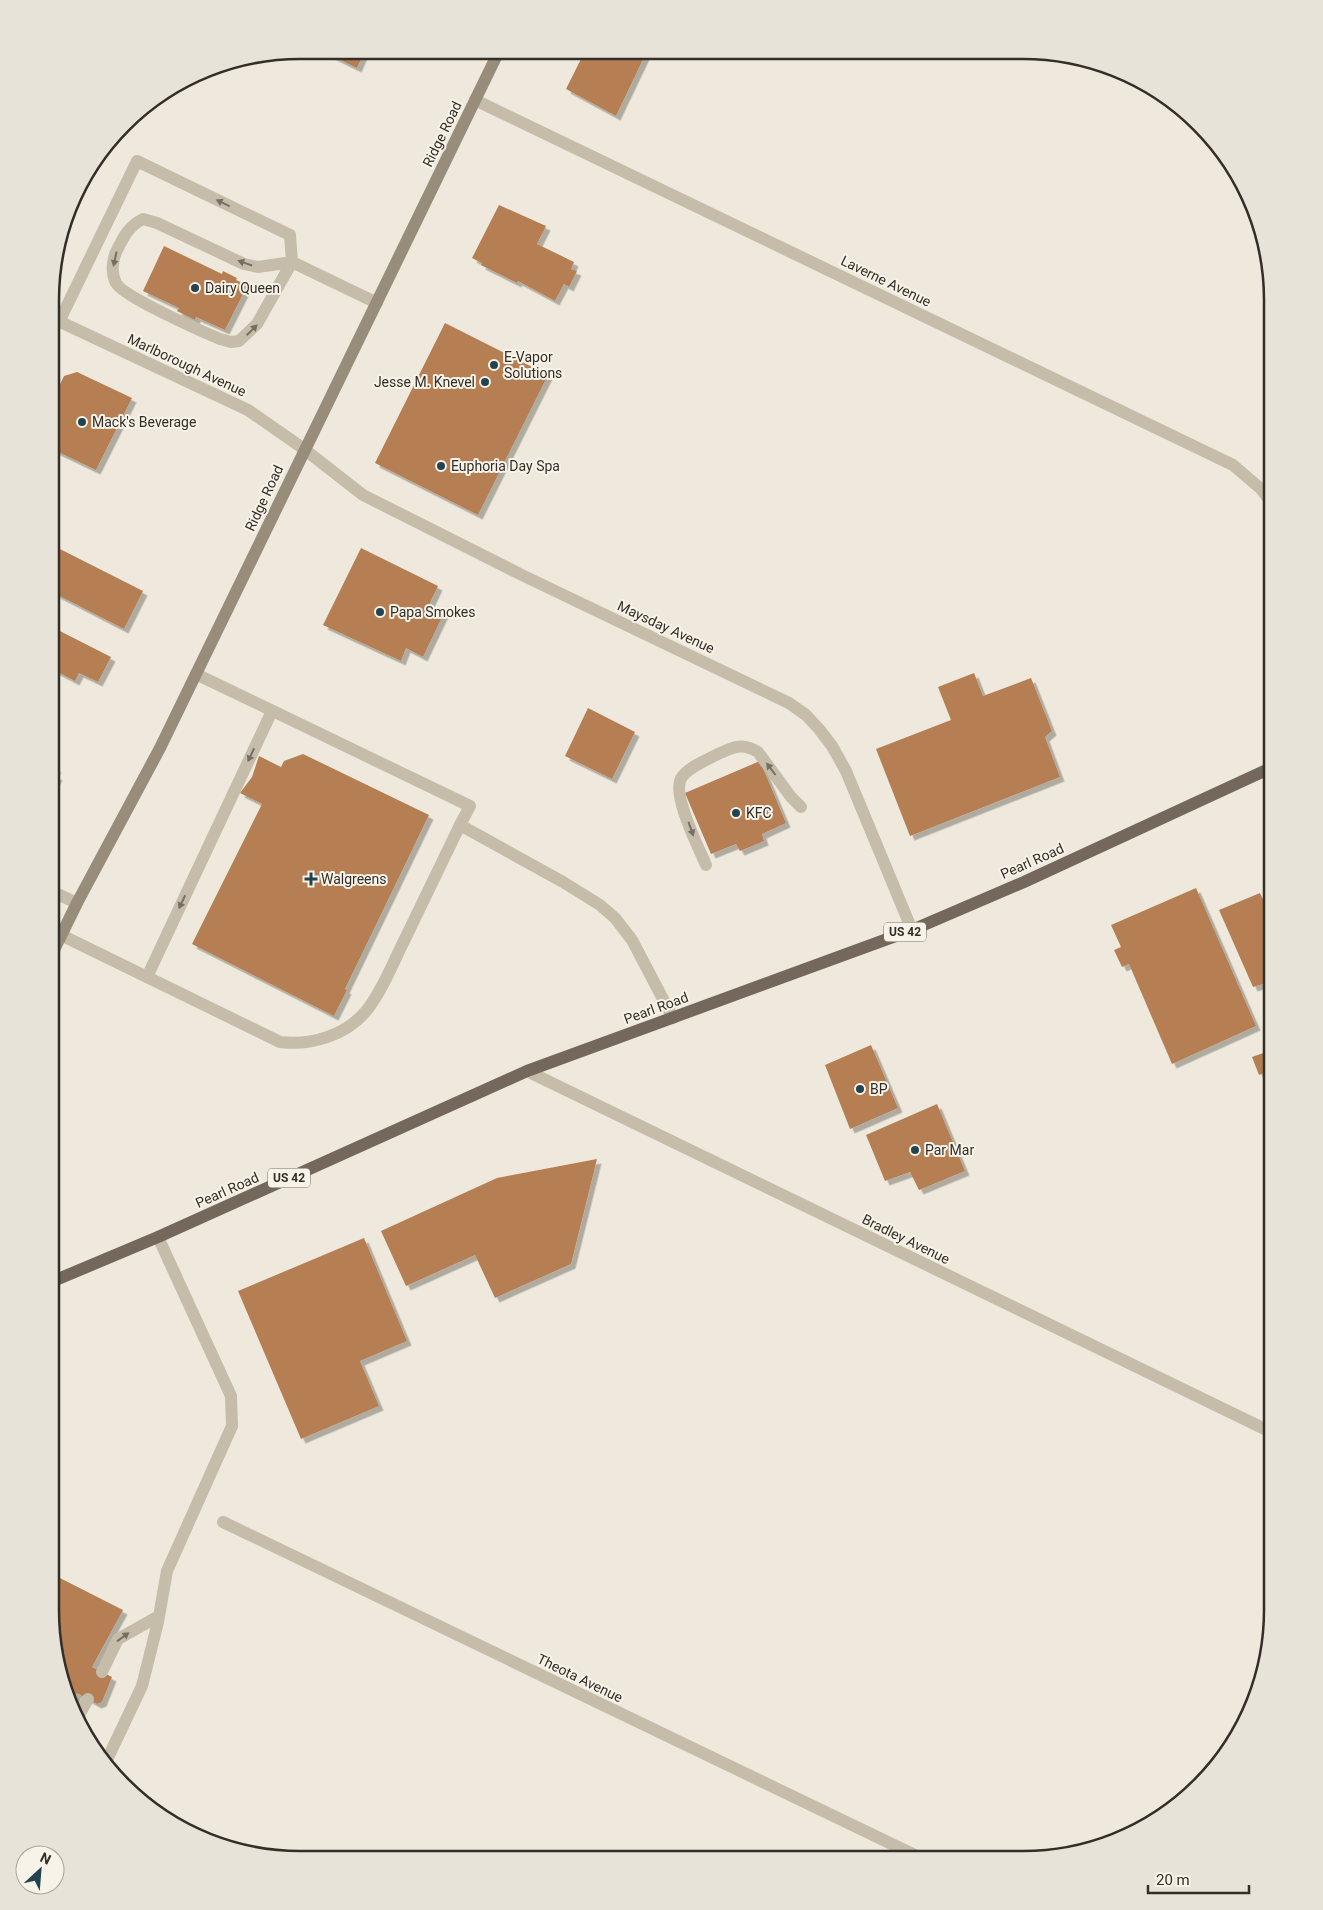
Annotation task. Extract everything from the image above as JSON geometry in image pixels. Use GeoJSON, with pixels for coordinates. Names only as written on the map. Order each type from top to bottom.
{"type":"FeatureCollection","features":[{"type":"Feature","properties":{"kind":"main road","name":"Ridge Road"},"geometry":{"type":"LineString","coordinates":[[59,939],[160,748],[495,59]]}},
{"type":"Feature","properties":{"kind":"main road","name":"Pearl Road"},"geometry":{"type":"LineString","coordinates":[[59,1278],[158,1237],[527,1071],[912,930],[1024,882],[1264,771]]}},
{"type":"Feature","properties":{"kind":"street","name":"Laverne Avenue"},"geometry":{"type":"LineString","coordinates":[[475,100],[1233,465],[1264,493]]}},
{"type":"Feature","properties":{"kind":"street"},"geometry":{"type":"LineString","coordinates":[[59,314],[137,161],[290,235],[292,262],[257,324],[239,341],[231,342],[206,333],[131,296],[117,285],[113,274],[113,259],[126,232],[143,219],[156,222],[244,264],[258,267],[292,262],[377,303]]}},
{"type":"Feature","properties":{"kind":"street","name":"Marlborough Avenue"},"geometry":{"type":"LineString","coordinates":[[59,321],[248,410],[304,449]]}},
{"type":"Feature","properties":{"kind":"street","name":"Maysday Avenue"},"geometry":{"type":"LineString","coordinates":[[304,449],[363,495],[518,573],[763,690],[789,703],[806,715],[832,746],[846,772],[912,930]]}},
{"type":"Feature","properties":{"kind":"street"},"geometry":{"type":"LineString","coordinates":[[61,935],[280,1042],[294,1044],[327,1038],[346,1028],[366,1011],[384,982],[470,806],[196,674]]}},
{"type":"Feature","properties":{"kind":"street"},"geometry":{"type":"LineString","coordinates":[[147,977],[272,711]]}},
{"type":"Feature","properties":{"kind":"street"},"geometry":{"type":"LineString","coordinates":[[706,864],[691,831],[678,793],[682,776],[692,768],[728,750],[744,746],[750,747],[758,752],[790,797],[801,807]]}},
{"type":"Feature","properties":{"kind":"street"},"geometry":{"type":"LineString","coordinates":[[460,825],[563,882],[600,905],[615,918],[632,940],[673,1018]]}},
{"type":"Feature","properties":{"kind":"street"},"geometry":{"type":"LineString","coordinates":[[59,895],[77,903]]}},
{"type":"Feature","properties":{"kind":"street","name":"Bradley Avenue"},"geometry":{"type":"LineString","coordinates":[[527,1071],[1264,1429]]}},
{"type":"Feature","properties":{"kind":"street"},"geometry":{"type":"LineString","coordinates":[[109,1756],[142,1686],[159,1616],[167,1571],[232,1426],[231,1396],[158,1237]]}},
{"type":"Feature","properties":{"kind":"street","name":"Theota Avenue"},"geometry":{"type":"LineString","coordinates":[[223,1522],[906,1851]]}},
{"type":"Feature","properties":{"kind":"street"},"geometry":{"type":"LineString","coordinates":[[102,1672],[118,1638],[159,1616]]}},
{"type":"Feature","properties":{"kind":"street"},"geometry":{"type":"LineString","coordinates":[[81,1712],[88,1699]]}},
{"type":"Feature","properties":{"kind":"building"},"geometry":{"type":"Polygon","coordinates":[[[338,59],[361,59],[357,68],[338,59]]]}},
{"type":"Feature","properties":{"kind":"building"},"geometry":{"type":"Polygon","coordinates":[[[581,59],[643,59],[616,116],[566,89],[581,59]]]}},
{"type":"Feature","properties":{"kind":"building"},"geometry":{"type":"Polygon","coordinates":[[[499,205],[546,226],[537,244],[574,262],[571,269],[577,271],[569,287],[564,284],[555,301],[518,281],[517,283],[481,265],[482,263],[472,258],[499,205]]]}},
{"type":"Feature","properties":{"kind":"building","name":"Dairy Queen"},"geometry":{"type":"Polygon","coordinates":[[[164,246],[222,274],[223,271],[247,286],[225,330],[196,317],[195,320],[177,311],[179,308],[143,291],[164,246]]]}},
{"type":"Feature","properties":{"kind":"building"},"geometry":{"type":"Polygon","coordinates":[[[445,323],[548,375],[478,515],[375,463],[445,323]]]}},
{"type":"Feature","properties":{"kind":"building"},"geometry":{"type":"Polygon","coordinates":[[[77,372],[132,398],[96,470],[59,452],[59,386],[64,376],[77,372]]]}},
{"type":"Feature","properties":{"kind":"building"},"geometry":{"type":"Polygon","coordinates":[[[361,548],[438,586],[429,605],[444,613],[423,657],[406,648],[401,661],[323,625],[361,548]]]}},
{"type":"Feature","properties":{"kind":"building"},"geometry":{"type":"Polygon","coordinates":[[[59,549],[143,591],[124,629],[59,596],[59,549]]]}},
{"type":"Feature","properties":{"kind":"building"},"geometry":{"type":"Polygon","coordinates":[[[59,631],[111,657],[98,682],[79,673],[75,681],[59,673],[59,631]]]}},
{"type":"Feature","properties":{"kind":"building"},"geometry":{"type":"Polygon","coordinates":[[[974,673],[983,696],[1031,678],[1052,731],[1045,737],[1060,777],[910,836],[876,749],[951,720],[938,687],[974,673]]]}},
{"type":"Feature","properties":{"kind":"building"},"geometry":{"type":"Polygon","coordinates":[[[588,708],[635,732],[612,779],[565,756],[588,708]]]}},
{"type":"Feature","properties":{"kind":"building","name":"Walgreens"},"geometry":{"type":"Polygon","coordinates":[[[303,754],[429,815],[345,989],[347,990],[334,1016],[192,944],[262,804],[240,793],[252,777],[259,756],[281,767],[284,761],[303,754]]]}},
{"type":"Feature","properties":{"kind":"building"},"geometry":{"type":"Polygon","coordinates":[[[760,761],[786,823],[762,834],[764,841],[740,851],[736,844],[711,854],[685,793],[760,761]]]}},
{"type":"Feature","properties":{"kind":"building"},"geometry":{"type":"Polygon","coordinates":[[[1196,888],[1256,1026],[1172,1064],[1129,964],[1122,967],[1114,950],[1121,947],[1111,925],[1196,888]]]}},
{"type":"Feature","properties":{"kind":"building"},"geometry":{"type":"Polygon","coordinates":[[[1260,893],[1264,902],[1264,984],[1253,987],[1219,910],[1260,893]]]}},
{"type":"Feature","properties":{"kind":"building"},"geometry":{"type":"Polygon","coordinates":[[[871,1045],[898,1108],[850,1129],[825,1065],[871,1045]]]}},
{"type":"Feature","properties":{"kind":"building"},"geometry":{"type":"Polygon","coordinates":[[[1264,1053],[1264,1073],[1259,1075],[1252,1057],[1264,1053]]]}},
{"type":"Feature","properties":{"kind":"building"},"geometry":{"type":"Polygon","coordinates":[[[937,1104],[965,1171],[919,1190],[910,1172],[885,1181],[866,1135],[937,1104]]]}},
{"type":"Feature","properties":{"kind":"building"},"geometry":{"type":"Polygon","coordinates":[[[597,1159],[571,1264],[495,1298],[475,1255],[406,1286],[381,1231],[497,1178],[597,1159]]]}},
{"type":"Feature","properties":{"kind":"building"},"geometry":{"type":"Polygon","coordinates":[[[364,1238],[407,1341],[360,1361],[379,1406],[301,1439],[238,1291],[364,1238]]]}},
{"type":"Feature","properties":{"kind":"building"},"geometry":{"type":"Polygon","coordinates":[[[59,1578],[123,1610],[92,1667],[112,1677],[102,1702],[97,1704],[77,1693],[75,1697],[63,1657],[59,1626],[59,1578]]]}},
{"type":"Feature","properties":{"kind":"place","name":"Dairy Queen"},"geometry":{"type":"Point","coordinates":[195,288]}},
{"type":"Feature","properties":{"kind":"place","name":"E-Vapor Solutions"},"geometry":{"type":"Point","coordinates":[494,365]}},
{"type":"Feature","properties":{"kind":"place","name":"Jesse M. Knevel"},"geometry":{"type":"Point","coordinates":[485,382]}},
{"type":"Feature","properties":{"kind":"place","name":"Mack's Beverage"},"geometry":{"type":"Point","coordinates":[82,422]}},
{"type":"Feature","properties":{"kind":"place","name":"Euphoria Day Spa"},"geometry":{"type":"Point","coordinates":[441,466]}},
{"type":"Feature","properties":{"kind":"place","name":"Papa Smokes"},"geometry":{"type":"Point","coordinates":[380,612]}},
{"type":"Feature","properties":{"kind":"place","name":"KFC"},"geometry":{"type":"Point","coordinates":[736,813]}},
{"type":"Feature","properties":{"kind":"place","name":"Walgreens"},"geometry":{"type":"Point","coordinates":[311,879]}},
{"type":"Feature","properties":{"kind":"place","name":"BP"},"geometry":{"type":"Point","coordinates":[860,1089]}},
{"type":"Feature","properties":{"kind":"place","name":"Par Mar"},"geometry":{"type":"Point","coordinates":[915,1150]}}]}
